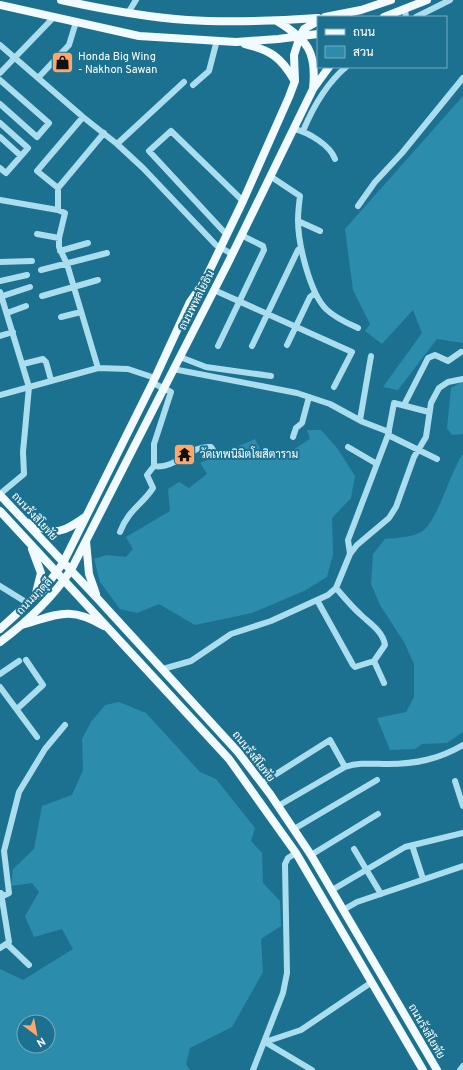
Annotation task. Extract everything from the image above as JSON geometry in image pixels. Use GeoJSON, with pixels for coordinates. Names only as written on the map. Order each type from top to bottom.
{"type":"FeatureCollection","features":[{"type":"Feature","properties":{"kind":"main road"},"geometry":{"type":"LineString","coordinates":[[61,0],[128,13],[187,20],[226,22],[317,19]]}},
{"type":"Feature","properties":{"kind":"main road"},"geometry":{"type":"LineString","coordinates":[[330,16],[361,10],[391,0]]}},
{"type":"Feature","properties":{"kind":"main road"},"geometry":{"type":"LineString","coordinates":[[390,16],[406,13],[427,0]]}},
{"type":"Feature","properties":{"kind":"main road"},"geometry":{"type":"LineString","coordinates":[[0,4],[129,35],[236,42],[272,53],[286,66],[295,81]]}},
{"type":"Feature","properties":{"kind":"main road"},"geometry":{"type":"LineString","coordinates":[[300,36],[304,29],[317,20]]}},
{"type":"Feature","properties":{"kind":"main road","name":"ถนนพหลโยธิน"},"geometry":{"type":"LineString","coordinates":[[71,570],[214,290],[313,89],[314,63],[307,46],[300,36],[277,21]]}},
{"type":"Feature","properties":{"kind":"main road"},"geometry":{"type":"LineString","coordinates":[[236,42],[317,34]]}},
{"type":"Feature","properties":{"kind":"main road","name":"ถนนพหลโยธิน"},"geometry":{"type":"LineString","coordinates":[[63,563],[154,381],[190,302],[204,282],[243,201],[295,81],[294,55],[300,36]]}},
{"type":"Feature","properties":{"kind":"main road"},"geometry":{"type":"LineString","coordinates":[[313,89],[328,68]]}},
{"type":"Feature","properties":{"kind":"main road","name":"ถนนรังสิโยทัย"},"geometry":{"type":"LineString","coordinates":[[0,494],[63,563],[164,669],[238,752],[262,783],[311,855],[437,1070]]}},
{"type":"Feature","properties":{"kind":"main road","name":"ถนนรังสิโยทัย"},"geometry":{"type":"LineString","coordinates":[[0,511],[229,759],[296,853],[372,982],[419,1069]]}},
{"type":"Feature","properties":{"kind":"main road"},"geometry":{"type":"LineString","coordinates":[[24,521],[44,530],[62,531],[87,515]]}},
{"type":"Feature","properties":{"kind":"main road"},"geometry":{"type":"LineString","coordinates":[[28,540],[41,573],[31,602]]}},
{"type":"Feature","properties":{"kind":"main road"},"geometry":{"type":"LineString","coordinates":[[86,540],[89,574],[97,598]]}},
{"type":"Feature","properties":{"kind":"main road","name":"ถนนมาตุลี"},"geometry":{"type":"LineString","coordinates":[[1,627],[31,602],[58,573],[63,563]]}},
{"type":"Feature","properties":{"kind":"main road","name":"ถนนมาตุลี"},"geometry":{"type":"LineString","coordinates":[[0,642],[20,626],[52,596],[71,570]]}},
{"type":"Feature","properties":{"kind":"main road"},"geometry":{"type":"LineString","coordinates":[[20,626],[46,616],[71,613],[93,620],[111,630]]}},
{"type":"Feature","properties":{"kind":"main road"},"geometry":{"type":"LineString","coordinates":[[359,960],[369,954]]}},
{"type":"Feature","properties":{"kind":"street"},"geometry":{"type":"LineString","coordinates":[[128,13],[136,0]]}},
{"type":"Feature","properties":{"kind":"street"},"geometry":{"type":"LineString","coordinates":[[418,16],[450,0]]}},
{"type":"Feature","properties":{"kind":"street"},"geometry":{"type":"LineString","coordinates":[[0,73],[54,17]]}},
{"type":"Feature","properties":{"kind":"street"},"geometry":{"type":"LineString","coordinates":[[38,78],[69,45],[76,22]]}},
{"type":"Feature","properties":{"kind":"street"},"geometry":{"type":"LineString","coordinates":[[193,85],[209,71],[217,40]]}},
{"type":"Feature","properties":{"kind":"street"},"geometry":{"type":"LineString","coordinates":[[0,45],[13,58],[83,117],[118,144],[220,248],[232,254]]}},
{"type":"Feature","properties":{"kind":"street"},"geometry":{"type":"LineString","coordinates":[[303,131],[312,109],[326,88],[345,68]]}},
{"type":"Feature","properties":{"kind":"street"},"geometry":{"type":"LineString","coordinates":[[358,206],[375,182],[402,153],[463,78]]}},
{"type":"Feature","properties":{"kind":"street"},"geometry":{"type":"LineString","coordinates":[[0,80],[49,123],[37,137],[0,104]]}},
{"type":"Feature","properties":{"kind":"street"},"geometry":{"type":"LineString","coordinates":[[118,144],[184,82]]}},
{"type":"Feature","properties":{"kind":"street"},"geometry":{"type":"LineString","coordinates":[[58,188],[37,171],[83,117]]}},
{"type":"Feature","properties":{"kind":"street"},"geometry":{"type":"LineString","coordinates":[[0,123],[28,148],[6,173],[0,168]]}},
{"type":"Feature","properties":{"kind":"street"},"geometry":{"type":"LineString","coordinates":[[294,129],[303,131],[331,151],[335,159]]}},
{"type":"Feature","properties":{"kind":"street"},"geometry":{"type":"LineString","coordinates":[[226,234],[149,151],[170,131],[243,201]]}},
{"type":"Feature","properties":{"kind":"street"},"geometry":{"type":"LineString","coordinates":[[58,210],[58,188],[104,133]]}},
{"type":"Feature","properties":{"kind":"street"},"geometry":{"type":"LineString","coordinates":[[0,137],[22,156]]}},
{"type":"Feature","properties":{"kind":"street"},"geometry":{"type":"LineString","coordinates":[[270,176],[300,196],[298,221],[302,252],[315,293],[327,310],[358,328]]}},
{"type":"Feature","properties":{"kind":"street"},"geometry":{"type":"LineString","coordinates":[[0,200],[58,210],[65,213],[58,238],[60,251],[67,264],[98,368]]}},
{"type":"Feature","properties":{"kind":"street"},"geometry":{"type":"LineString","coordinates":[[298,221],[320,231]]}},
{"type":"Feature","properties":{"kind":"street"},"geometry":{"type":"LineString","coordinates":[[37,234],[58,238]]}},
{"type":"Feature","properties":{"kind":"street"},"geometry":{"type":"LineString","coordinates":[[218,346],[264,248],[259,243],[241,235]]}},
{"type":"Feature","properties":{"kind":"street"},"geometry":{"type":"LineString","coordinates":[[60,251],[88,243]]}},
{"type":"Feature","properties":{"kind":"street"},"geometry":{"type":"LineString","coordinates":[[252,346],[298,250]]}},
{"type":"Feature","properties":{"kind":"street"},"geometry":{"type":"LineString","coordinates":[[41,270],[107,253]]}},
{"type":"Feature","properties":{"kind":"street"},"geometry":{"type":"LineString","coordinates":[[0,262],[32,261]]}},
{"type":"Feature","properties":{"kind":"street"},"geometry":{"type":"LineString","coordinates":[[0,281],[28,275]]}},
{"type":"Feature","properties":{"kind":"street"},"geometry":{"type":"LineString","coordinates":[[42,296],[98,280]]}},
{"type":"Feature","properties":{"kind":"street"},"geometry":{"type":"LineString","coordinates":[[0,494],[24,474],[23,452],[29,387],[13,332],[0,295],[30,288]]}},
{"type":"Feature","properties":{"kind":"street"},"geometry":{"type":"LineString","coordinates":[[214,290],[352,352],[334,387]]}},
{"type":"Feature","properties":{"kind":"street"},"geometry":{"type":"LineString","coordinates":[[287,345],[310,297],[315,293]]}},
{"type":"Feature","properties":{"kind":"street"},"geometry":{"type":"LineString","coordinates":[[7,313],[26,306]]}},
{"type":"Feature","properties":{"kind":"street"},"geometry":{"type":"LineString","coordinates":[[61,317],[81,312]]}},
{"type":"Feature","properties":{"kind":"street"},"geometry":{"type":"LineString","coordinates":[[0,336],[13,332]]}},
{"type":"Feature","properties":{"kind":"street"},"geometry":{"type":"LineString","coordinates":[[404,405],[430,356],[435,355],[448,361],[461,352]]}},
{"type":"Feature","properties":{"kind":"street"},"geometry":{"type":"LineString","coordinates":[[180,356],[206,367],[271,376]]}},
{"type":"Feature","properties":{"kind":"street"},"geometry":{"type":"LineString","coordinates":[[360,420],[371,356]]}},
{"type":"Feature","properties":{"kind":"street"},"geometry":{"type":"LineString","coordinates":[[23,364],[43,359],[46,362],[51,380]]}},
{"type":"Feature","properties":{"kind":"street"},"geometry":{"type":"LineString","coordinates":[[0,395],[98,368],[128,369],[154,381],[171,392],[154,444],[154,466],[147,475],[153,488],[145,500],[125,518],[120,532]]}},
{"type":"Feature","properties":{"kind":"street"},"geometry":{"type":"LineString","coordinates":[[173,369],[309,397],[330,404],[437,459]]}},
{"type":"Feature","properties":{"kind":"street"},"geometry":{"type":"LineString","coordinates":[[164,669],[192,661],[231,634],[271,621],[328,595],[336,588],[350,554],[365,537],[390,518],[396,507],[419,449],[426,437],[431,403],[439,388],[448,382],[463,379]]}},
{"type":"Feature","properties":{"kind":"street"},"geometry":{"type":"LineString","coordinates":[[293,437],[296,428],[302,423],[309,397]]}},
{"type":"Feature","properties":{"kind":"street"},"geometry":{"type":"LineString","coordinates":[[350,554],[348,540],[388,433],[394,402],[429,412]]}},
{"type":"Feature","properties":{"kind":"street"},"geometry":{"type":"LineString","coordinates":[[348,446],[377,464]]}},
{"type":"Feature","properties":{"kind":"street"},"geometry":{"type":"LineString","coordinates":[[154,466],[170,465],[201,448],[212,448],[215,453]]}},
{"type":"Feature","properties":{"kind":"street"},"geometry":{"type":"LineString","coordinates":[[0,586],[31,602]]}},
{"type":"Feature","properties":{"kind":"street"},"geometry":{"type":"LineString","coordinates":[[317,600],[353,665],[355,667],[374,661],[385,645],[384,641],[374,626],[360,615],[336,588]]}},
{"type":"Feature","properties":{"kind":"street"},"geometry":{"type":"LineString","coordinates":[[0,674],[22,660],[44,685],[17,709]]}},
{"type":"Feature","properties":{"kind":"street"},"geometry":{"type":"LineString","coordinates":[[374,661],[384,683]]}},
{"type":"Feature","properties":{"kind":"street"},"geometry":{"type":"LineString","coordinates":[[0,687],[37,737]]}},
{"type":"Feature","properties":{"kind":"street"},"geometry":{"type":"LineString","coordinates":[[0,948],[7,944],[9,940],[0,893],[8,895],[9,893],[4,850],[20,792],[45,749],[65,725]]}},
{"type":"Feature","properties":{"kind":"street"},"geometry":{"type":"LineString","coordinates":[[262,783],[330,740],[345,767]]}},
{"type":"Feature","properties":{"kind":"street"},"geometry":{"type":"LineString","coordinates":[[278,806],[345,767],[356,763],[417,763],[447,754],[463,745]]}},
{"type":"Feature","properties":{"kind":"street"},"geometry":{"type":"LineString","coordinates":[[294,829],[377,780]]}},
{"type":"Feature","properties":{"kind":"street"},"geometry":{"type":"LineString","coordinates":[[456,782],[463,806]]}},
{"type":"Feature","properties":{"kind":"street"},"geometry":{"type":"LineString","coordinates":[[311,855],[378,814]]}},
{"type":"Feature","properties":{"kind":"street"},"geometry":{"type":"LineString","coordinates":[[332,890],[405,847],[463,833]]}},
{"type":"Feature","properties":{"kind":"street"},"geometry":{"type":"LineString","coordinates":[[412,846],[422,879]]}},
{"type":"Feature","properties":{"kind":"street"},"geometry":{"type":"LineString","coordinates":[[354,849],[381,894]]}},
{"type":"Feature","properties":{"kind":"street"},"geometry":{"type":"LineString","coordinates":[[253,1070],[283,993],[287,974],[285,864],[288,858],[296,853]]}},
{"type":"Feature","properties":{"kind":"street"},"geometry":{"type":"LineString","coordinates":[[343,910],[356,902],[463,866]]}},
{"type":"Feature","properties":{"kind":"street"},"geometry":{"type":"LineString","coordinates":[[7,944],[29,966]]}},
{"type":"Feature","properties":{"kind":"street"},"geometry":{"type":"LineString","coordinates":[[265,1042],[301,1030],[372,982]]}},
{"type":"Feature","properties":{"kind":"street"},"geometry":{"type":"LineString","coordinates":[[265,1042],[312,1070]]}},
{"type":"Feature","properties":{"kind":"street"},"geometry":{"type":"LineString","coordinates":[[460,1070],[463,1066]]}},
{"type":"Feature","properties":{"kind":"green space"},"geometry":{"type":"Polygon","coordinates":[[[463,96],[463,343],[437,339],[398,390],[383,387],[422,333],[413,310],[382,344],[365,331],[370,324],[353,290],[345,229],[463,96]]]}},
{"type":"Feature","properties":{"kind":"green space"},"geometry":{"type":"Polygon","coordinates":[[[463,381],[463,434],[452,435],[447,428],[451,388],[463,381]]]}},
{"type":"Feature","properties":{"kind":"green space"},"geometry":{"type":"Polygon","coordinates":[[[307,430],[321,430],[337,448],[355,476],[351,498],[332,518],[333,554],[327,577],[304,591],[252,613],[195,625],[159,604],[137,613],[120,609],[100,582],[94,559],[106,555],[126,557],[133,549],[126,537],[170,511],[168,489],[179,482],[189,488],[207,474],[200,463],[255,439],[263,455],[291,451],[310,439],[307,430]]]}},
{"type":"Feature","properties":{"kind":"green space"},"geometry":{"type":"Polygon","coordinates":[[[463,454],[463,732],[447,743],[422,744],[415,749],[390,750],[377,718],[406,712],[414,697],[414,664],[404,642],[380,605],[371,584],[373,554],[385,539],[411,536],[424,530],[435,514],[463,454]]]}},
{"type":"Feature","properties":{"kind":"green space"},"geometry":{"type":"Polygon","coordinates":[[[119,702],[146,713],[200,772],[216,779],[255,828],[251,841],[262,853],[263,883],[280,901],[281,926],[261,939],[263,972],[232,1027],[190,1048],[186,1064],[190,1070],[0,1070],[0,969],[23,980],[73,949],[62,929],[34,937],[25,916],[39,892],[32,883],[11,886],[13,869],[34,849],[42,806],[72,795],[83,770],[82,739],[91,722],[105,705],[119,702]]]}},
{"type":"Feature","properties":{"kind":"place","name":"Honda Big Wing - Nakhon Sawan"},"geometry":{"type":"Point","coordinates":[63,62]}},
{"type":"Feature","properties":{"kind":"place","name":"วัดเทพนิมิตโฆสิตาราม"},"geometry":{"type":"Point","coordinates":[185,454]}}]}
